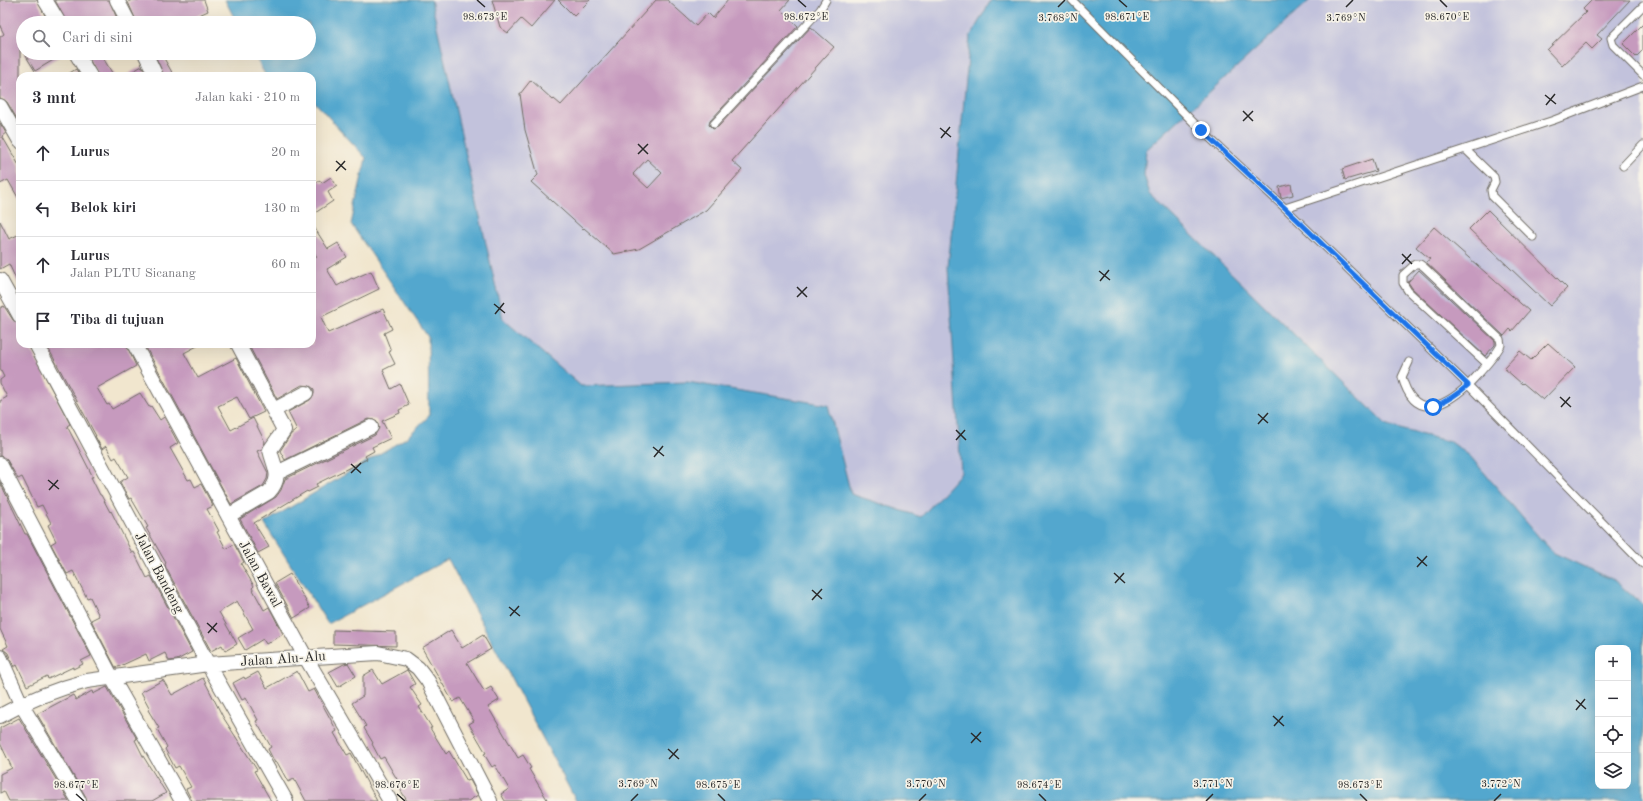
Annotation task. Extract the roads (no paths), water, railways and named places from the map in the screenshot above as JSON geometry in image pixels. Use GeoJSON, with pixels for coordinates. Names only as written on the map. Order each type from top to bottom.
{"type":"FeatureCollection","features":[{"type":"Feature","properties":{"kind":"street"},"geometry":{"type":"LineString","coordinates":[[45,0],[55,16]]}},
{"type":"Feature","properties":{"kind":"street"},"geometry":{"type":"LineString","coordinates":[[116,0],[125,16]]}},
{"type":"Feature","properties":{"kind":"street"},"geometry":{"type":"LineString","coordinates":[[80,60],[88,72]]}},
{"type":"Feature","properties":{"kind":"street"},"geometry":{"type":"LineString","coordinates":[[148,60],[154,72]]}},
{"type":"Feature","properties":{"kind":"street"},"geometry":{"type":"LineString","coordinates":[[0,106],[16,134]]}},
{"type":"Feature","properties":{"kind":"street"},"geometry":{"type":"LineString","coordinates":[[0,280],[16,309]]}},
{"type":"Feature","properties":{"kind":"street","name":"Jalan Bandeng"},"geometry":{"type":"LineString","coordinates":[[38,348],[208,664],[286,801]]}},
{"type":"Feature","properties":{"kind":"street","name":"Jalan Bawal"},"geometry":{"type":"LineString","coordinates":[[136,348],[306,658],[390,801]]}},
{"type":"Feature","properties":{"kind":"street"},"geometry":{"type":"LineString","coordinates":[[228,516],[268,492],[275,483],[277,473],[270,450],[284,430],[240,348]]}},
{"type":"Feature","properties":{"kind":"street"},"geometry":{"type":"LineString","coordinates":[[274,410],[306,393]]}},
{"type":"Feature","properties":{"kind":"street"},"geometry":{"type":"LineString","coordinates":[[277,473],[371,427]]}},
{"type":"Feature","properties":{"kind":"street"},"geometry":{"type":"LineString","coordinates":[[0,464],[176,799]]}},
{"type":"Feature","properties":{"kind":"street","name":"Jalan Alu-Alu"},"geometry":{"type":"LineString","coordinates":[[0,716],[21,704],[68,686],[87,681],[208,664],[378,653],[406,658],[418,668],[428,681],[490,801]]}},
{"type":"Feature","properties":{"kind":"street"},"geometry":{"type":"LineString","coordinates":[[0,657],[21,704],[79,801]]}},
{"type":"Feature","properties":{"kind":"lane"},"geometry":{"type":"LineString","coordinates":[[714,124],[820,10],[826,0]]}},
{"type":"Feature","properties":{"kind":"lane"},"geometry":{"type":"LineString","coordinates":[[1072,0],[1201,130],[1285,208],[1468,385],[1643,564]]}},
{"type":"Feature","properties":{"kind":"lane"},"geometry":{"type":"LineString","coordinates":[[1643,6],[1611,38],[1613,46],[1643,75]]}},
{"type":"Feature","properties":{"kind":"lane"},"geometry":{"type":"LineString","coordinates":[[1285,208],[1554,120],[1643,86]]}},
{"type":"Feature","properties":{"kind":"lane"},"geometry":{"type":"LineString","coordinates":[[1623,166],[1643,145]]}},
{"type":"Feature","properties":{"kind":"lane"},"geometry":{"type":"LineString","coordinates":[[1465,149],[1494,177],[1495,182],[1491,190],[1492,196],[1533,238]]}},
{"type":"Feature","properties":{"kind":"lane"},"geometry":{"type":"LineString","coordinates":[[1409,362],[1402,377],[1406,390],[1412,399],[1428,408],[1447,401],[1458,394],[1468,385],[1487,364],[1496,354],[1501,345],[1500,339],[1420,264],[1415,264],[1403,275],[1403,283],[1408,290],[1487,364]]}},
{"type":"Feature","properties":{"kind":"water"},"geometry":{"type":"Polygon","coordinates":[[[225,0],[431,0],[503,319],[581,386],[687,382],[828,405],[851,494],[921,517],[961,473],[948,268],[970,37],[991,0],[1310,0],[1146,150],[1144,175],[1150,194],[1386,424],[1403,430],[1451,442],[1470,456],[1554,553],[1615,581],[1643,605],[1643,801],[576,801],[448,559],[328,624],[264,523],[406,438],[429,416],[428,337],[351,224],[366,158],[316,103],[316,72],[264,72],[257,60],[316,60],[316,16],[233,16],[225,0]]]}}]}
